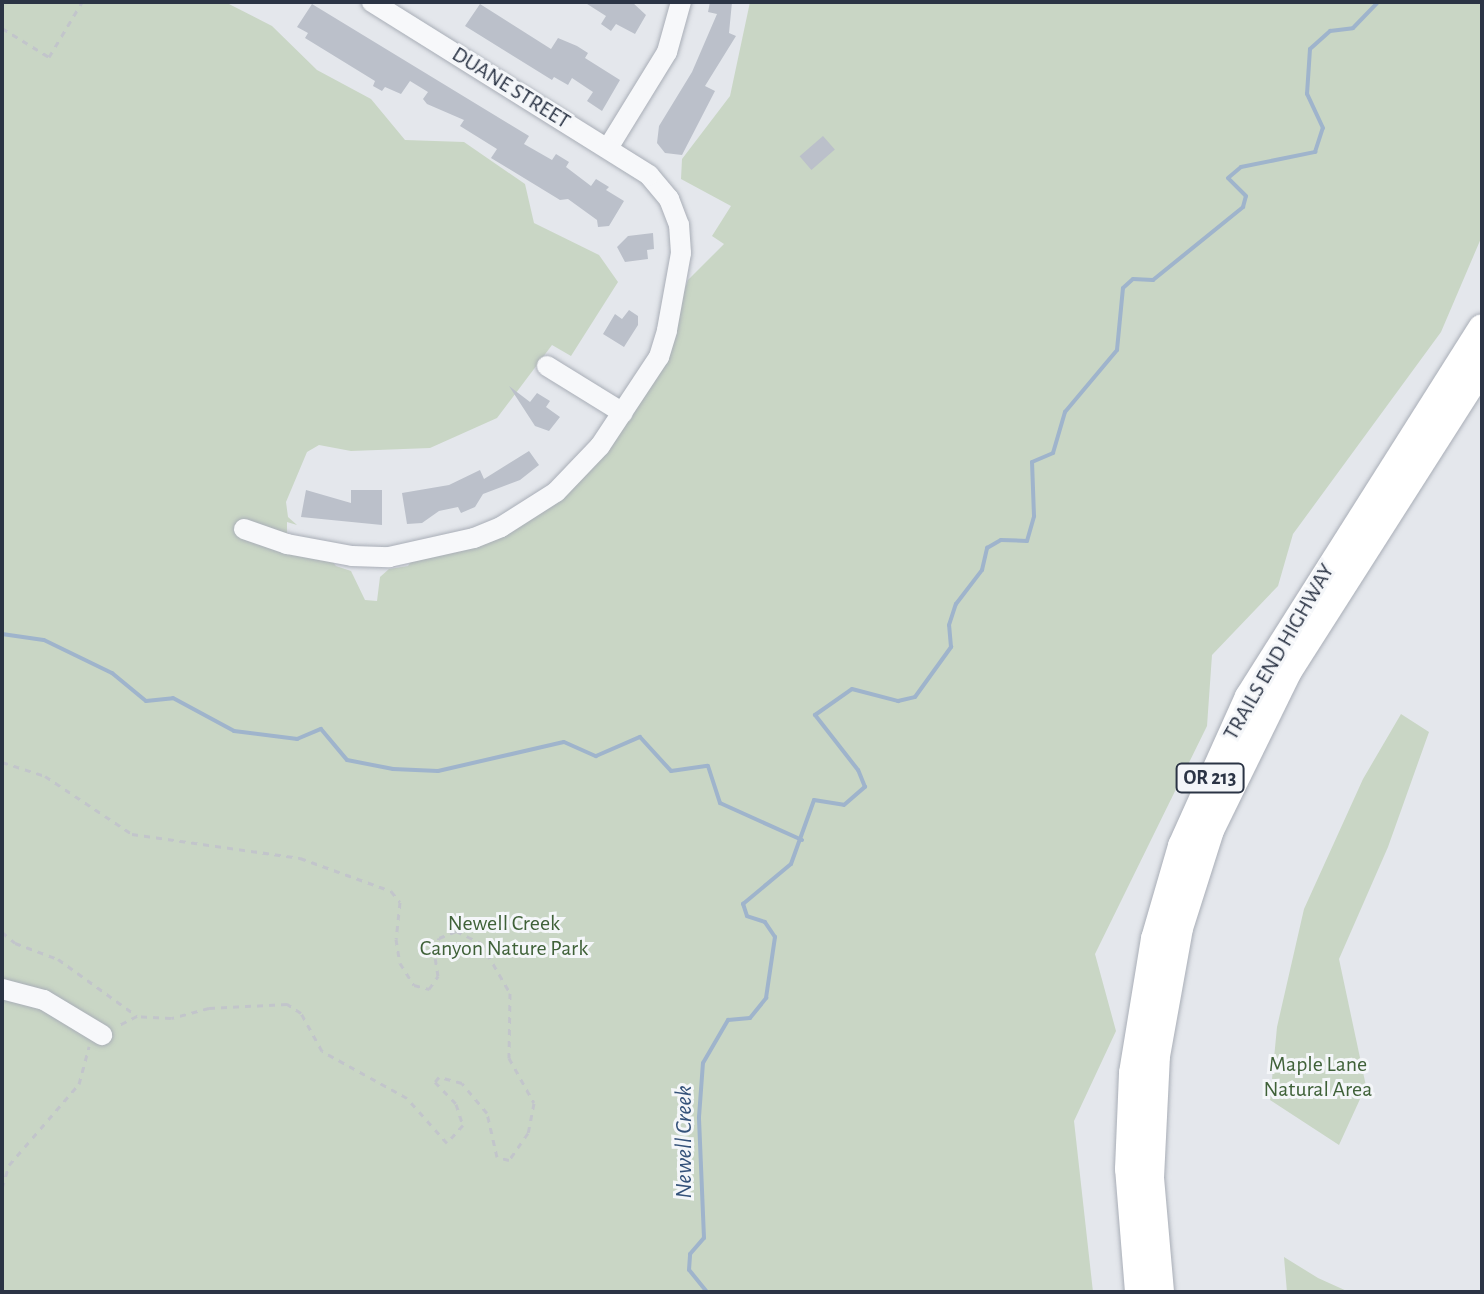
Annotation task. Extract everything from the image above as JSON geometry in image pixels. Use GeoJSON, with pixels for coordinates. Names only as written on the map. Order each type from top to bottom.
{"type":"FeatureCollection","features":[{"type":"Feature","properties":{"kind":"highway","name":"TRAILS END HIGHWAY"},"geometry":{"type":"LineString","coordinates":[[1139,1292],[1129,1169],[1133,1073],[1155,939],[1182,846],[1249,697],[1482,328]]}},
{"type":"Feature","properties":{"kind":"highway","name":"TRAILS END HIGHWAY"},"geometry":{"type":"LineString","coordinates":[[1160,1292],[1150,1178],[1156,1056],[1179,928],[1210,830],[1288,671],[1482,366]]}},
{"type":"Feature","properties":{"kind":"street","name":"DUANE STREET"},"geometry":{"type":"LineString","coordinates":[[372,2],[649,175],[669,199],[679,225],[681,253],[659,357],[623,413]]}},
{"type":"Feature","properties":{"kind":"street"},"geometry":{"type":"LineString","coordinates":[[608,148],[667,52],[681,2]]}},
{"type":"Feature","properties":{"kind":"street"},"geometry":{"type":"LineString","coordinates":[[244,529],[287,544],[352,556],[389,557],[474,538],[556,492],[600,446],[623,413],[547,366]]}},
{"type":"Feature","properties":{"kind":"street"},"geometry":{"type":"LineString","coordinates":[[2,989],[44,1000],[102,1035]]}},
{"type":"Feature","properties":{"kind":"path"},"geometry":{"type":"LineString","coordinates":[[2,28],[49,57],[82,2]]}},
{"type":"Feature","properties":{"kind":"path"},"geometry":{"type":"LineString","coordinates":[[2,762],[45,776],[132,834],[300,858],[391,891],[400,902],[396,939],[400,963],[414,985],[429,989],[438,976],[434,951],[439,938],[456,931],[481,943],[510,993],[509,1058],[534,1103],[528,1133],[509,1160],[497,1157],[487,1113],[462,1083],[439,1077],[435,1082],[456,1104],[463,1125],[447,1143],[407,1098],[322,1051],[301,1013],[287,1004],[209,1008],[171,1018],[137,1016],[91,1043],[81,1061],[79,1084],[65,1106],[40,1124],[9,1165],[2,1188]]}},
{"type":"Feature","properties":{"kind":"path"},"geometry":{"type":"LineString","coordinates":[[2,932],[58,959],[137,1016]]}},
{"type":"Feature","properties":{"kind":"green space","name":"Newell Creek Canyon Nature Park"},"geometry":{"type":"Polygon","coordinates":[[[2,2],[225,2],[272,26],[317,70],[371,99],[405,140],[464,142],[525,184],[534,223],[599,255],[618,282],[571,356],[552,345],[497,418],[430,448],[351,451],[319,445],[307,452],[286,502],[288,517],[297,525],[287,522],[287,538],[325,552],[336,566],[351,571],[365,600],[377,601],[380,577],[389,569],[408,566],[414,557],[547,503],[653,377],[688,280],[724,244],[712,236],[731,206],[681,179],[682,159],[730,96],[750,2],[1482,2],[1482,236],[1441,332],[1293,534],[1278,586],[1212,655],[1207,726],[1095,954],[1116,1031],[1074,1121],[1093,1292],[2,1292],[2,2]]]}},
{"type":"Feature","properties":{"kind":"green space","name":"Maple Lane Natural Area"},"geometry":{"type":"Polygon","coordinates":[[[1401,714],[1429,732],[1388,847],[1339,959],[1366,1086],[1339,1145],[1270,1100],[1277,1027],[1304,909],[1363,779],[1401,714]]]}},
{"type":"Feature","properties":{"kind":"green space"},"geometry":{"type":"Polygon","coordinates":[[[1284,1257],[1318,1278],[1349,1292],[1287,1292],[1284,1257]]]}},
{"type":"Feature","properties":{"kind":"building"},"geometry":{"type":"Polygon","coordinates":[[[584,2],[632,2],[646,15],[635,34],[616,24],[611,31],[601,24],[606,16],[584,2]]]}},
{"type":"Feature","properties":{"kind":"building"},"geometry":{"type":"Polygon","coordinates":[[[710,2],[732,2],[729,33],[736,36],[705,86],[715,91],[682,155],[665,153],[657,143],[659,126],[692,72],[717,14],[708,12],[710,2]]]}},
{"type":"Feature","properties":{"kind":"building"},"geometry":{"type":"Polygon","coordinates":[[[312,4],[529,136],[524,144],[552,160],[556,154],[569,162],[566,167],[591,186],[596,179],[609,187],[606,190],[624,201],[609,226],[598,227],[597,220],[568,199],[560,200],[491,158],[497,149],[460,126],[464,120],[427,104],[423,99],[428,92],[410,81],[401,94],[385,87],[382,91],[373,86],[375,81],[305,38],[308,33],[297,27],[312,4]]]}},
{"type":"Feature","properties":{"kind":"building"},"geometry":{"type":"Polygon","coordinates":[[[480,4],[551,49],[558,38],[577,46],[588,53],[585,58],[620,80],[602,111],[587,101],[593,92],[572,78],[568,85],[554,77],[552,80],[465,26],[480,4]]]}},
{"type":"Feature","properties":{"kind":"building"},"geometry":{"type":"Polygon","coordinates":[[[823,136],[835,150],[811,170],[800,156],[823,136]]]}},
{"type":"Feature","properties":{"kind":"building"},"geometry":{"type":"Polygon","coordinates":[[[653,233],[654,249],[647,250],[648,259],[625,262],[617,247],[628,236],[653,233]]]}},
{"type":"Feature","properties":{"kind":"building"},"geometry":{"type":"Polygon","coordinates":[[[629,310],[638,316],[638,325],[624,347],[603,334],[615,314],[622,319],[629,310]]]}},
{"type":"Feature","properties":{"kind":"building"},"geometry":{"type":"Polygon","coordinates":[[[509,386],[530,402],[537,393],[550,401],[546,407],[560,417],[549,431],[535,426],[509,386]]]}},
{"type":"Feature","properties":{"kind":"building"},"geometry":{"type":"Polygon","coordinates":[[[529,451],[539,465],[520,480],[483,494],[475,507],[461,513],[458,507],[439,511],[422,523],[407,524],[402,493],[449,485],[480,470],[484,479],[529,451]]]}},
{"type":"Feature","properties":{"kind":"building"},"geometry":{"type":"Polygon","coordinates":[[[306,490],[351,503],[351,490],[382,490],[382,525],[301,517],[306,490]]]}},
{"type":"Feature","properties":{"kind":"waterway","name":"Newell Creek"},"geometry":{"type":"LineString","coordinates":[[707,1292],[689,1270],[690,1254],[704,1238],[699,1117],[703,1063],[728,1020],[750,1018],[766,998],[775,937],[765,922],[747,916],[743,904],[791,864],[814,800],[844,805],[865,787],[858,770],[815,715],[852,689],[898,701],[915,697],[951,647],[949,625],[956,604],[982,570],[987,548],[1001,540],[1027,541],[1034,516],[1032,462],[1053,453],[1065,412],[1117,350],[1123,288],[1133,279],[1153,280],[1243,207],[1246,196],[1228,178],[1241,167],[1315,152],[1323,128],[1307,94],[1310,49],[1330,31],[1353,28],[1378,2]]}},
{"type":"Feature","properties":{"kind":"waterway"},"geometry":{"type":"LineString","coordinates":[[2,634],[44,640],[112,673],[146,701],[173,698],[234,731],[297,739],[321,729],[347,760],[393,769],[438,771],[564,742],[596,756],[640,737],[671,771],[708,766],[720,803],[802,840]]}}]}
